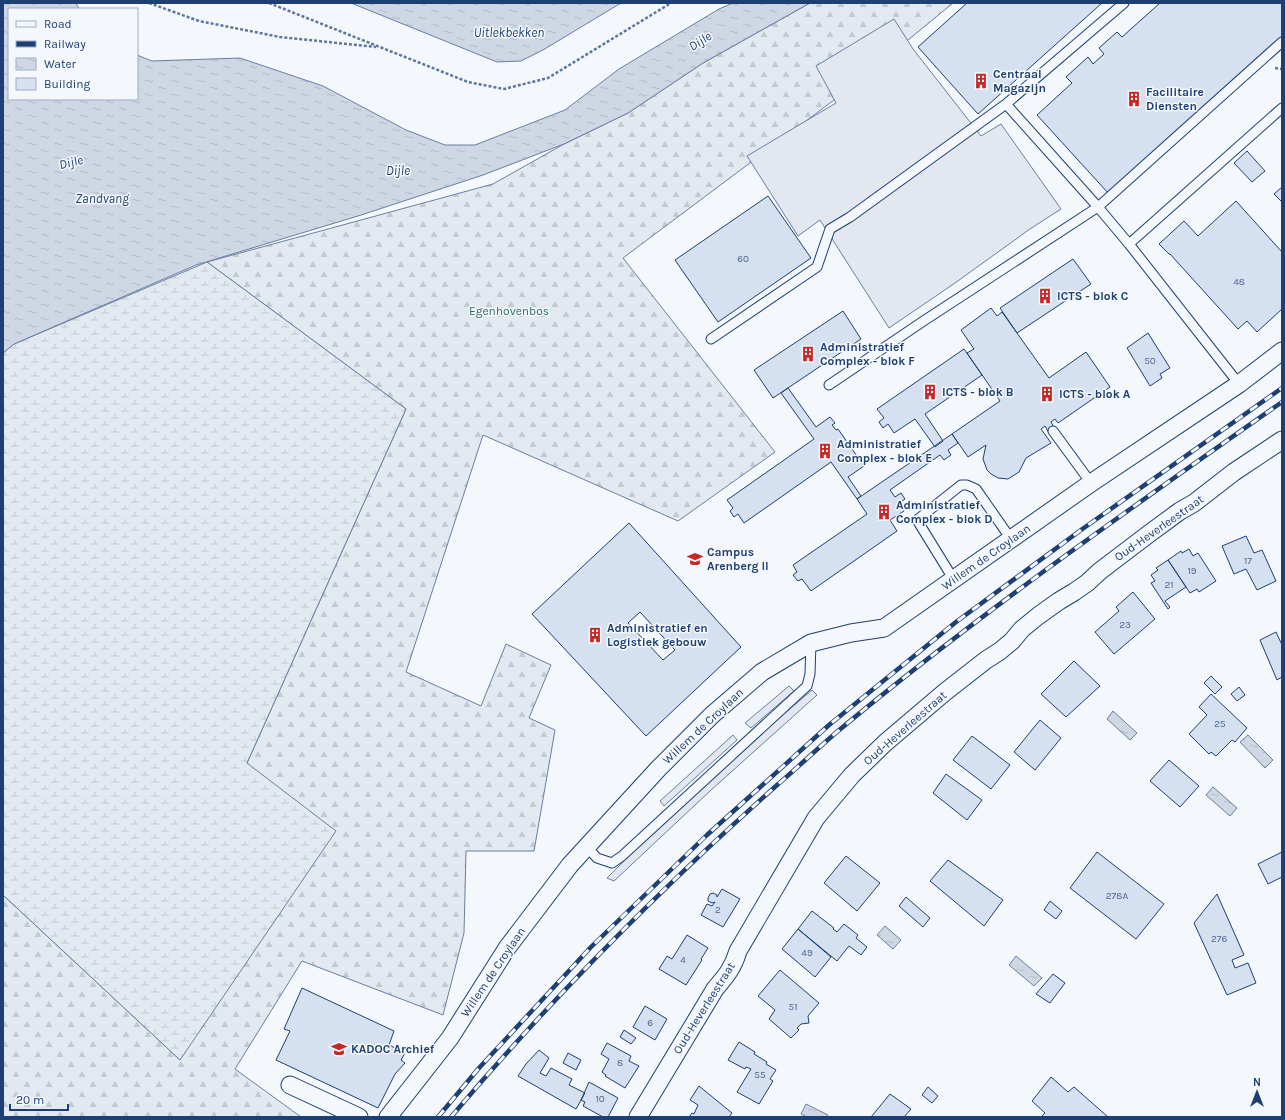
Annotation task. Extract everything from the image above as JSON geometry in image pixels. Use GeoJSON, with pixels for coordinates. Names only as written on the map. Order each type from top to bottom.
{"type":"FeatureCollection","features":[{"type":"Feature","properties":{"kind":"street","name":"Willem de Croylaan"},"geometry":{"type":"LineString","coordinates":[[388,1117],[450,1038],[506,948],[570,865],[658,768],[712,715],[762,672],[811,643],[851,633],[884,628],[1091,483],[1239,384],[1282,351]]}},
{"type":"Feature","properties":{"kind":"street","name":"Oud-Heverleestraat"},"geometry":{"type":"LineString","coordinates":[[638,1117],[714,989],[734,965],[738,951],[816,818],[852,775],[885,743],[945,692],[1012,642],[1022,629],[1038,616],[1087,583],[1100,570],[1180,511],[1200,499],[1228,476],[1282,440]]}},
{"type":"Feature","properties":{"kind":"street"},"geometry":{"type":"LineString","coordinates":[[290,1085],[359,1117]]}},
{"type":"Feature","properties":{"kind":"lane"},"geometry":{"type":"LineString","coordinates":[[711,339],[817,267],[830,229],[850,217],[1006,104],[1124,3]]}},
{"type":"Feature","properties":{"kind":"lane"},"geometry":{"type":"LineString","coordinates":[[829,385],[922,322],[1098,207],[1282,42]]}},
{"type":"Feature","properties":{"kind":"lane"},"geometry":{"type":"LineString","coordinates":[[1006,104],[1129,244],[1239,384]]}},
{"type":"Feature","properties":{"kind":"lane"},"geometry":{"type":"LineString","coordinates":[[1129,244],[1282,108]]}},
{"type":"Feature","properties":{"kind":"lane"},"geometry":{"type":"LineString","coordinates":[[1053,431],[1091,483]]}},
{"type":"Feature","properties":{"kind":"lane"},"geometry":{"type":"LineString","coordinates":[[954,580],[917,520],[961,485],[967,485],[976,489],[1011,539]]}},
{"type":"Feature","properties":{"kind":"lane"},"geometry":{"type":"LineString","coordinates":[[587,847],[597,858],[612,863],[622,856],[807,686],[810,674],[811,643]]}},
{"type":"Feature","properties":{"kind":"path"},"geometry":{"type":"LineString","coordinates":[[150,3],[199,21],[273,36],[380,47]]}},
{"type":"Feature","properties":{"kind":"path"},"geometry":{"type":"LineString","coordinates":[[269,3],[468,82],[504,89],[548,78],[671,3]]}},
{"type":"Feature","properties":{"kind":"green space","name":"Egenhovenbos"},"geometry":{"type":"Polygon","coordinates":[[[810,3],[953,3],[846,91],[623,258],[775,452],[678,521],[483,435],[406,672],[481,706],[506,644],[551,665],[529,718],[555,730],[534,851],[466,851],[464,933],[443,1015],[302,961],[235,1069],[301,1117],[3,1117],[3,895],[180,1060],[247,763],[406,409],[207,262],[493,184],[564,144],[628,113],[703,63],[810,3]]]}},
{"type":"Feature","properties":{"kind":"green space"},"geometry":{"type":"Polygon","coordinates":[[[207,262],[406,409],[247,763],[336,831],[180,1060],[3,895],[3,353],[14,344],[207,262]]]}},
{"type":"Feature","properties":{"kind":"shaded area"},"geometry":{"type":"Polygon","coordinates":[[[894,19],[913,49],[981,136],[1001,124],[1061,209],[889,328],[820,220],[798,236],[747,156],[836,103],[816,66],[894,19]]]}},
{"type":"Feature","properties":{"kind":"shaded area"},"geometry":{"type":"Polygon","coordinates":[[[789,686],[794,691],[751,728],[745,723],[789,686]]]}},
{"type":"Feature","properties":{"kind":"shaded area"},"geometry":{"type":"Polygon","coordinates":[[[812,690],[817,695],[710,791],[614,881],[607,878],[651,834],[756,738],[812,690]]]}},
{"type":"Feature","properties":{"kind":"shaded area"},"geometry":{"type":"Polygon","coordinates":[[[733,735],[737,740],[664,806],[660,801],[733,735]]]}},
{"type":"Feature","properties":{"kind":"water","name":"Zandvang"},"geometry":{"type":"Polygon","coordinates":[[[3,3],[76,3],[78,8],[8,8],[8,100],[138,100],[138,55],[152,61],[240,58],[323,86],[406,130],[445,145],[475,145],[565,110],[619,69],[719,9],[733,3],[810,3],[703,63],[628,113],[564,144],[483,175],[358,216],[196,265],[14,344],[3,353],[3,3]]]}},
{"type":"Feature","properties":{"kind":"water","name":"Uitlekbekken"},"geometry":{"type":"Polygon","coordinates":[[[351,3],[621,3],[543,50],[521,61],[497,62],[351,3]]]}},
{"type":"Feature","properties":{"kind":"water"},"geometry":{"type":"Polygon","coordinates":[[[1113,711],[1137,733],[1130,740],[1107,719],[1113,711]]]}},
{"type":"Feature","properties":{"kind":"water"},"geometry":{"type":"Polygon","coordinates":[[[1248,735],[1273,760],[1265,768],[1240,742],[1248,735]]]}},
{"type":"Feature","properties":{"kind":"water"},"geometry":{"type":"Polygon","coordinates":[[[1213,787],[1237,808],[1230,816],[1206,795],[1213,787]]]}},
{"type":"Feature","properties":{"kind":"water"},"geometry":{"type":"Polygon","coordinates":[[[885,926],[901,940],[893,949],[877,935],[885,926]]]}},
{"type":"Feature","properties":{"kind":"water"},"geometry":{"type":"Polygon","coordinates":[[[1016,956],[1042,978],[1034,986],[1009,965],[1016,956]]]}},
{"type":"Feature","properties":{"kind":"water"},"geometry":{"type":"Polygon","coordinates":[[[806,1104],[828,1115],[827,1117],[807,1117],[801,1114],[806,1104]]]}},
{"type":"Feature","properties":{"kind":"building","name":"Centraal Magazijn"},"geometry":{"type":"Polygon","coordinates":[[[967,3],[1102,3],[978,114],[918,47],[967,3]]]}},
{"type":"Feature","properties":{"kind":"building","name":"Facilitaire Diensten"},"geometry":{"type":"Polygon","coordinates":[[[1160,3],[1282,3],[1282,37],[1109,194],[1037,115],[1072,83],[1066,77],[1088,57],[1093,64],[1104,54],[1099,48],[1117,32],[1122,37],[1160,3]]]}},
{"type":"Feature","properties":{"kind":"building"},"geometry":{"type":"Polygon","coordinates":[[[1247,151],[1265,171],[1252,182],[1234,163],[1247,151]]]}},
{"type":"Feature","properties":{"kind":"building"},"geometry":{"type":"Polygon","coordinates":[[[1282,187],[1282,202],[1274,194],[1282,187]]]}},
{"type":"Feature","properties":{"kind":"building"},"geometry":{"type":"Polygon","coordinates":[[[768,196],[811,258],[718,322],[675,260],[768,196]]]}},
{"type":"Feature","properties":{"kind":"building"},"geometry":{"type":"Polygon","coordinates":[[[1236,201],[1282,252],[1282,309],[1257,332],[1247,321],[1238,329],[1170,254],[1159,244],[1184,221],[1198,236],[1236,201]]]}},
{"type":"Feature","properties":{"kind":"building","name":"ICTS - blok C"},"geometry":{"type":"Polygon","coordinates":[[[1073,259],[1091,284],[1017,333],[1000,308],[1073,259]]]}},
{"type":"Feature","properties":{"kind":"building","name":"ICTS - blok A"},"geometry":{"type":"Polygon","coordinates":[[[991,308],[997,316],[1002,312],[1049,378],[1086,352],[1110,387],[1058,423],[1055,419],[1051,422],[1055,429],[1049,433],[1045,426],[1041,429],[1051,443],[1026,458],[1019,472],[1008,479],[998,478],[987,470],[983,459],[986,445],[968,457],[952,434],[1000,401],[967,353],[974,349],[961,330],[991,308]]]}},
{"type":"Feature","properties":{"kind":"building","name":"Administratief Complex - blok F"},"geometry":{"type":"Polygon","coordinates":[[[843,311],[861,339],[773,398],[754,370],[843,311]]]}},
{"type":"Feature","properties":{"kind":"building"},"geometry":{"type":"Polygon","coordinates":[[[1148,333],[1170,368],[1160,374],[1162,378],[1150,386],[1127,348],[1148,333]]]}},
{"type":"Feature","properties":{"kind":"building","name":"ICTS - blok B"},"geometry":{"type":"Polygon","coordinates":[[[964,349],[982,375],[925,414],[943,441],[935,447],[915,419],[894,433],[888,424],[883,428],[879,422],[884,418],[877,409],[964,349]]]}},
{"type":"Feature","properties":{"kind":"building","name":"Administratief Complex - blok E"},"geometry":{"type":"Polygon","coordinates":[[[788,388],[816,427],[830,417],[835,423],[832,425],[836,430],[838,429],[864,466],[848,477],[861,496],[857,499],[831,462],[744,523],[738,514],[734,517],[730,511],[733,508],[727,500],[814,439],[781,393],[788,388]]]}},
{"type":"Feature","properties":{"kind":"building","name":"Administratief Complex - blok D"},"geometry":{"type":"Polygon","coordinates":[[[952,434],[958,443],[948,450],[951,455],[944,460],[940,455],[890,490],[895,497],[901,493],[905,499],[899,503],[904,511],[890,520],[897,531],[811,591],[802,579],[798,581],[793,575],[797,572],[793,565],[867,514],[857,499],[952,434]]]}},
{"type":"Feature","properties":{"kind":"building","name":"Administratief en Logistiek gebouw"},"geometry":{"type":"Polygon","coordinates":[[[629,523],[741,647],[646,736],[532,614],[629,523]],[[640,612],[628,623],[663,660],[675,650],[640,612]]]}},
{"type":"Feature","properties":{"kind":"building"},"geometry":{"type":"Polygon","coordinates":[[[1246,536],[1254,553],[1262,550],[1276,581],[1257,590],[1246,569],[1234,574],[1222,546],[1246,536]]]}},
{"type":"Feature","properties":{"kind":"building"},"geometry":{"type":"Polygon","coordinates":[[[1189,549],[1193,556],[1198,553],[1216,581],[1199,592],[1197,589],[1190,593],[1168,560],[1181,551],[1182,553],[1189,549]]]}},
{"type":"Feature","properties":{"kind":"building"},"geometry":{"type":"Polygon","coordinates":[[[1168,560],[1186,587],[1165,601],[1170,607],[1168,609],[1151,583],[1155,581],[1151,575],[1158,570],[1156,568],[1168,560]]]}},
{"type":"Feature","properties":{"kind":"building"},"geometry":{"type":"Polygon","coordinates":[[[1133,592],[1155,619],[1114,654],[1095,632],[1119,611],[1116,607],[1133,592]]]}},
{"type":"Feature","properties":{"kind":"building"},"geometry":{"type":"Polygon","coordinates":[[[1276,632],[1282,645],[1282,677],[1277,680],[1260,640],[1276,632]]]}},
{"type":"Feature","properties":{"kind":"building"},"geometry":{"type":"Polygon","coordinates":[[[1074,661],[1100,686],[1066,717],[1041,694],[1074,661]]]}},
{"type":"Feature","properties":{"kind":"building"},"geometry":{"type":"Polygon","coordinates":[[[1211,676],[1222,687],[1215,694],[1204,683],[1211,676]]]}},
{"type":"Feature","properties":{"kind":"building"},"geometry":{"type":"Polygon","coordinates":[[[1239,687],[1245,695],[1237,701],[1231,694],[1239,687]]]}},
{"type":"Feature","properties":{"kind":"building"},"geometry":{"type":"Polygon","coordinates":[[[1211,694],[1247,728],[1235,742],[1232,740],[1216,756],[1211,752],[1209,754],[1189,734],[1207,715],[1199,707],[1211,694]]]}},
{"type":"Feature","properties":{"kind":"building"},"geometry":{"type":"Polygon","coordinates":[[[1040,720],[1061,738],[1035,770],[1014,752],[1040,720]]]}},
{"type":"Feature","properties":{"kind":"building"},"geometry":{"type":"Polygon","coordinates":[[[972,736],[1010,765],[991,789],[953,760],[972,736]]]}},
{"type":"Feature","properties":{"kind":"building"},"geometry":{"type":"Polygon","coordinates":[[[1169,760],[1199,786],[1180,807],[1150,781],[1169,760]]]}},
{"type":"Feature","properties":{"kind":"building"},"geometry":{"type":"Polygon","coordinates":[[[946,774],[982,800],[967,820],[933,793],[946,774]]]}},
{"type":"Feature","properties":{"kind":"building"},"geometry":{"type":"Polygon","coordinates":[[[1097,852],[1164,904],[1136,939],[1070,888],[1097,852]]]}},
{"type":"Feature","properties":{"kind":"building"},"geometry":{"type":"Polygon","coordinates":[[[1282,852],[1282,877],[1268,884],[1258,864],[1282,852]]]}},
{"type":"Feature","properties":{"kind":"building"},"geometry":{"type":"Polygon","coordinates":[[[846,856],[880,883],[857,911],[824,883],[846,856]]]}},
{"type":"Feature","properties":{"kind":"building"},"geometry":{"type":"Polygon","coordinates":[[[948,860],[1003,900],[984,926],[930,881],[948,860]]]}},
{"type":"Feature","properties":{"kind":"building"},"geometry":{"type":"Polygon","coordinates":[[[722,889],[740,899],[723,927],[701,915],[707,904],[712,906],[715,902],[712,903],[708,901],[710,894],[713,893],[717,895],[717,897],[722,889]]]}},
{"type":"Feature","properties":{"kind":"building"},"geometry":{"type":"Polygon","coordinates":[[[1217,894],[1244,955],[1232,960],[1235,968],[1248,963],[1256,983],[1227,995],[1194,923],[1217,894]]]}},
{"type":"Feature","properties":{"kind":"building"},"geometry":{"type":"Polygon","coordinates":[[[906,897],[930,918],[923,927],[899,906],[906,897]]]}},
{"type":"Feature","properties":{"kind":"building"},"geometry":{"type":"Polygon","coordinates":[[[1050,901],[1062,911],[1056,919],[1044,910],[1050,901]]]}},
{"type":"Feature","properties":{"kind":"building"},"geometry":{"type":"Polygon","coordinates":[[[812,911],[837,932],[844,924],[858,935],[856,938],[867,947],[861,955],[849,946],[837,961],[798,929],[812,911]]]}},
{"type":"Feature","properties":{"kind":"building"},"geometry":{"type":"Polygon","coordinates":[[[798,929],[831,957],[815,977],[782,949],[798,929]]]}},
{"type":"Feature","properties":{"kind":"building"},"geometry":{"type":"Polygon","coordinates":[[[687,935],[708,948],[686,985],[659,969],[667,956],[672,959],[687,935]]]}},
{"type":"Feature","properties":{"kind":"building"},"geometry":{"type":"Polygon","coordinates":[[[780,970],[819,1003],[808,1016],[809,1023],[801,1024],[797,1028],[799,1030],[791,1038],[769,1019],[775,1010],[758,996],[780,970]]]}},
{"type":"Feature","properties":{"kind":"building"},"geometry":{"type":"Polygon","coordinates":[[[1053,974],[1065,983],[1050,1003],[1036,994],[1053,974]]]}},
{"type":"Feature","properties":{"kind":"building","name":"KADOC Archief"},"geometry":{"type":"Polygon","coordinates":[[[302,988],[394,1031],[389,1045],[405,1053],[401,1060],[405,1063],[395,1074],[378,1108],[276,1060],[290,1031],[284,1029],[302,988]]]}},
{"type":"Feature","properties":{"kind":"building"},"geometry":{"type":"Polygon","coordinates":[[[645,1006],[667,1019],[655,1040],[633,1027],[645,1006]]]}},
{"type":"Feature","properties":{"kind":"building"},"geometry":{"type":"Polygon","coordinates":[[[624,1030],[636,1038],[631,1044],[620,1037],[624,1030]]]}},
{"type":"Feature","properties":{"kind":"building"},"geometry":{"type":"Polygon","coordinates":[[[739,1042],[755,1052],[754,1054],[776,1070],[770,1079],[773,1081],[759,1104],[737,1092],[751,1069],[746,1067],[745,1069],[728,1060],[739,1042]]]}},
{"type":"Feature","properties":{"kind":"building"},"geometry":{"type":"Polygon","coordinates":[[[607,1043],[631,1056],[629,1061],[639,1066],[625,1088],[605,1076],[606,1075],[602,1072],[609,1059],[601,1054],[607,1043]]]}},
{"type":"Feature","properties":{"kind":"building"},"geometry":{"type":"Polygon","coordinates":[[[539,1050],[549,1058],[540,1073],[546,1076],[551,1068],[572,1079],[569,1085],[585,1093],[576,1109],[518,1076],[526,1064],[539,1050]]]}},
{"type":"Feature","properties":{"kind":"building"},"geometry":{"type":"Polygon","coordinates":[[[568,1053],[581,1060],[576,1070],[563,1063],[568,1053]]]}},
{"type":"Feature","properties":{"kind":"building"},"geometry":{"type":"Polygon","coordinates":[[[1051,1077],[1068,1092],[1074,1087],[1108,1117],[1043,1117],[1042,1116],[1045,1113],[1032,1101],[1051,1077]]]}},
{"type":"Feature","properties":{"kind":"building"},"geometry":{"type":"Polygon","coordinates":[[[589,1082],[618,1098],[608,1117],[603,1117],[583,1106],[585,1102],[581,1100],[589,1082]]]}},
{"type":"Feature","properties":{"kind":"building"},"geometry":{"type":"Polygon","coordinates":[[[699,1086],[732,1113],[729,1117],[689,1117],[692,1113],[694,1114],[698,1105],[690,1100],[699,1086]]]}},
{"type":"Feature","properties":{"kind":"building"},"geometry":{"type":"Polygon","coordinates":[[[928,1087],[938,1096],[932,1103],[922,1095],[928,1087]]]}},
{"type":"Feature","properties":{"kind":"building"},"geometry":{"type":"Polygon","coordinates":[[[890,1094],[911,1109],[904,1117],[871,1117],[890,1094]]]}},
{"type":"Feature","properties":{"kind":"railway"},"geometry":{"type":"LineString","coordinates":[[438,1117],[479,1068],[591,947],[707,835],[829,725],[956,622],[1081,530],[1282,388]]}},
{"type":"Feature","properties":{"kind":"railway"},"geometry":{"type":"LineString","coordinates":[[451,1117],[567,988],[649,905],[733,825],[838,731],[892,687],[1001,603],[1282,402]]}},
{"type":"Feature","properties":{"kind":"place","name":"Centraal Magazijn"},"geometry":{"type":"Point","coordinates":[981,81]}},
{"type":"Feature","properties":{"kind":"place","name":"Facilitaire Diensten"},"geometry":{"type":"Point","coordinates":[1134,99]}},
{"type":"Feature","properties":{"kind":"place","name":"ICTS - blok C"},"geometry":{"type":"Point","coordinates":[1045,296]}},
{"type":"Feature","properties":{"kind":"place","name":"Administratief Complex - blok F"},"geometry":{"type":"Point","coordinates":[808,354]}},
{"type":"Feature","properties":{"kind":"place","name":"ICTS - blok B"},"geometry":{"type":"Point","coordinates":[930,392]}},
{"type":"Feature","properties":{"kind":"place","name":"ICTS - blok A"},"geometry":{"type":"Point","coordinates":[1047,394]}},
{"type":"Feature","properties":{"kind":"place","name":"Administratief Complex - blok E"},"geometry":{"type":"Point","coordinates":[825,451]}},
{"type":"Feature","properties":{"kind":"place","name":"Administratief Complex - blok D"},"geometry":{"type":"Point","coordinates":[884,512]}},
{"type":"Feature","properties":{"kind":"place","name":"Campus Arenberg II"},"geometry":{"type":"Point","coordinates":[695,559]}},
{"type":"Feature","properties":{"kind":"place","name":"Administratief en Logistiek gebouw"},"geometry":{"type":"Point","coordinates":[595,635]}},
{"type":"Feature","properties":{"kind":"place","name":"KADOC Archief"},"geometry":{"type":"Point","coordinates":[339,1049]}},
{"type":"Feature","properties":{"kind":"water label","name":"Dijle"},"geometry":{"type":"Point","coordinates":[700,41]}},
{"type":"Feature","properties":{"kind":"water label","name":"Dijle"},"geometry":{"type":"Point","coordinates":[71,162]}},
{"type":"Feature","properties":{"kind":"water label","name":"Dijle"},"geometry":{"type":"Point","coordinates":[398,170]}}]}
